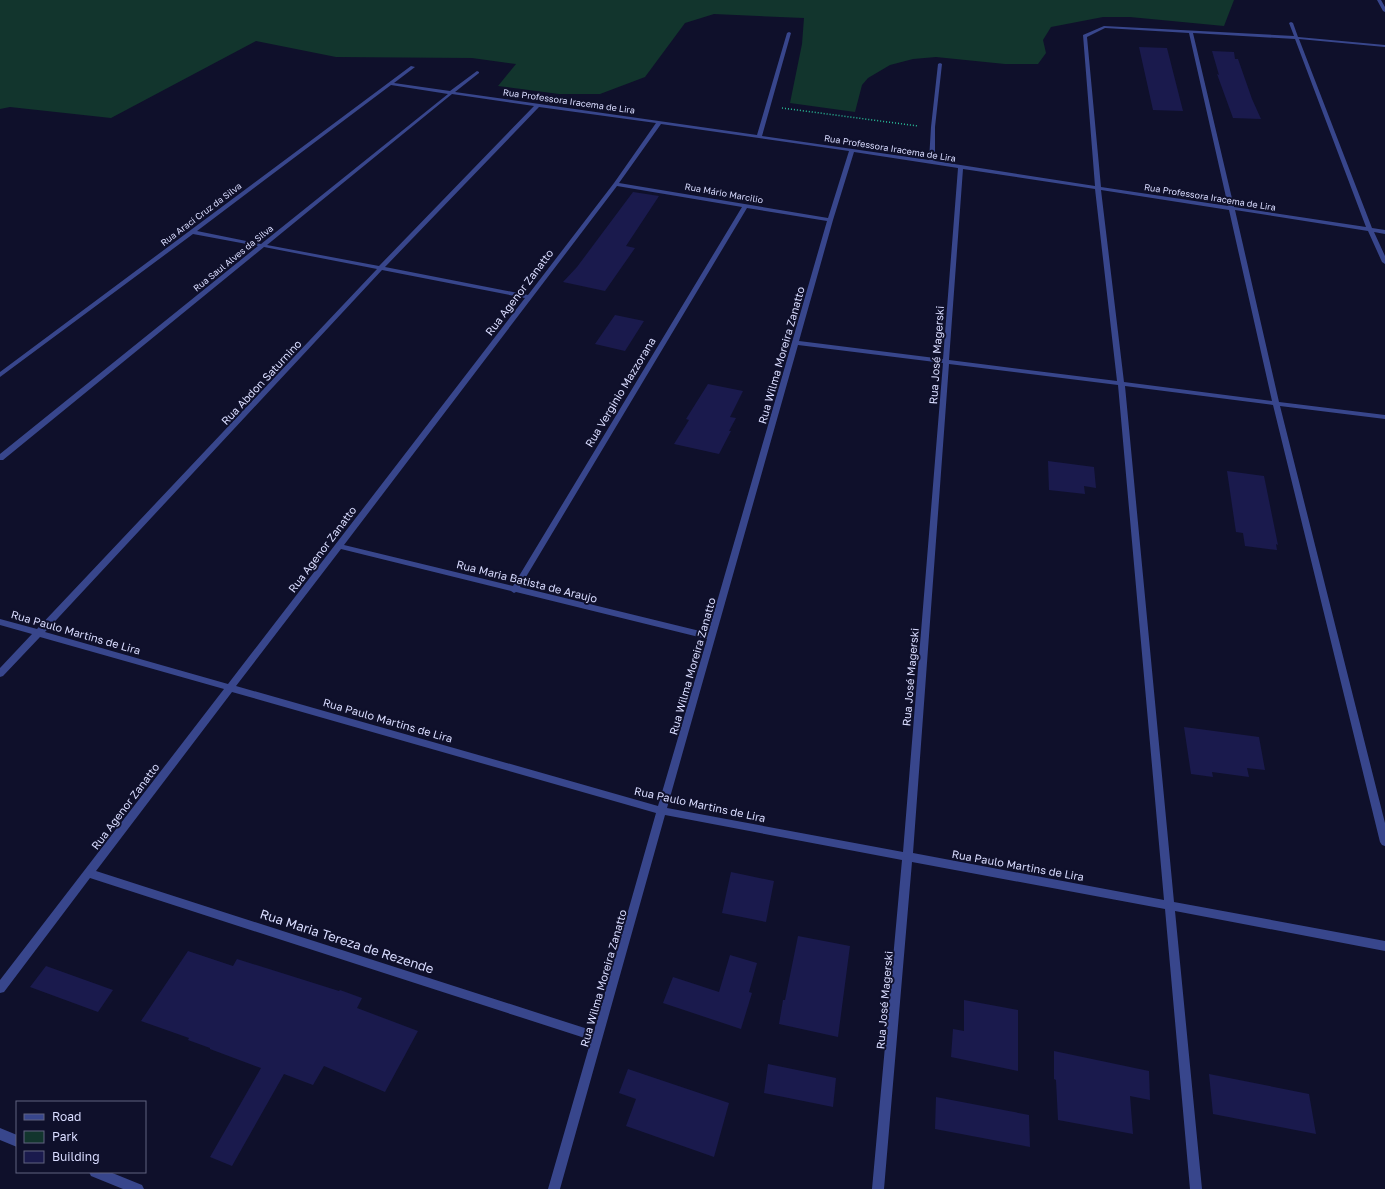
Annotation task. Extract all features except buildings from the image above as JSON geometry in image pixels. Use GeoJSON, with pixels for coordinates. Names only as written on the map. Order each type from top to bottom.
{"type":"FeatureCollection","features":[{"type":"Feature","properties":{"kind":"street"},"geometry":{"type":"LineString","coordinates":[[1379,0],[1385,11]]}},
{"type":"Feature","properties":{"kind":"street"},"geometry":{"type":"LineString","coordinates":[[1291,23],[1370,230],[1385,262]]}},
{"type":"Feature","properties":{"kind":"street"},"geometry":{"type":"LineString","coordinates":[[1196,1189],[1121,384],[1098,188],[1085,36],[1104,27],[1298,38],[1385,46]]}},
{"type":"Feature","properties":{"kind":"street"},"geometry":{"type":"LineString","coordinates":[[1191,32],[1276,404],[1385,842]]}},
{"type":"Feature","properties":{"kind":"street"},"geometry":{"type":"LineString","coordinates":[[759,137],[789,33]]}},
{"type":"Feature","properties":{"kind":"street"},"geometry":{"type":"LineString","coordinates":[[932,162],[933,127],[940,64]]}},
{"type":"Feature","properties":{"kind":"street","name":"Rua Araci Cruz da Silva"},"geometry":{"type":"LineString","coordinates":[[0,375],[413,67]]}},
{"type":"Feature","properties":{"kind":"street","name":"Rua Saul Alves da Silva"},"geometry":{"type":"LineString","coordinates":[[0,458],[477,72]]}},
{"type":"Feature","properties":{"kind":"street","name":"Rua Professora Iracema de Lira"},"geometry":{"type":"LineString","coordinates":[[391,84],[852,150],[1385,232]]}},
{"type":"Feature","properties":{"kind":"street","name":"Rua Abdon Saturnino"},"geometry":{"type":"LineString","coordinates":[[0,674],[381,268],[538,105]]}},
{"type":"Feature","properties":{"kind":"street","name":"Rua Agenor Zanatto"},"geometry":{"type":"LineString","coordinates":[[0,988],[616,184],[660,122]]}},
{"type":"Feature","properties":{"kind":"street","name":"Rua Wilma Moreira Zanatto"},"geometry":{"type":"LineString","coordinates":[[554,1189],[663,811],[830,220],[852,150]]}},
{"type":"Feature","properties":{"kind":"street","name":"Rua José Magerski"},"geometry":{"type":"LineString","coordinates":[[878,1189],[907,857],[962,168]]}},
{"type":"Feature","properties":{"kind":"street","name":"Rua Mário Marcilio"},"geometry":{"type":"LineString","coordinates":[[616,184],[830,220]]}},
{"type":"Feature","properties":{"kind":"street","name":"Rua Verginio Mazzorana"},"geometry":{"type":"LineString","coordinates":[[514,590],[746,205]]}},
{"type":"Feature","properties":{"kind":"street"},"geometry":{"type":"LineString","coordinates":[[193,232],[529,297]]}},
{"type":"Feature","properties":{"kind":"street"},"geometry":{"type":"LineString","coordinates":[[796,343],[1385,417]]}},
{"type":"Feature","properties":{"kind":"street","name":"Rua Maria Batista de Araujo"},"geometry":{"type":"LineString","coordinates":[[338,546],[712,637]]}},
{"type":"Feature","properties":{"kind":"street","name":"Rua Paulo Martins de Lira"},"geometry":{"type":"LineString","coordinates":[[0,622],[663,811],[1385,946]]}},
{"type":"Feature","properties":{"kind":"street","name":"Rua Maria Tereza de Rezende"},"geometry":{"type":"LineString","coordinates":[[88,873],[597,1037]]}},
{"type":"Feature","properties":{"kind":"street"},"geometry":{"type":"LineString","coordinates":[[0,1134],[16,1141]]}},
{"type":"Feature","properties":{"kind":"street"},"geometry":{"type":"LineString","coordinates":[[98,1173],[138,1189]]}},
{"type":"Feature","properties":{"kind":"path"},"geometry":{"type":"LineString","coordinates":[[768,106],[933,127]]}},
{"type":"Feature","properties":{"kind":"green space"},"geometry":{"type":"Polygon","coordinates":[[[0,0],[1234,0],[1224,26],[1130,17],[1103,17],[1051,27],[1043,40],[1046,53],[1038,64],[1005,64],[936,57],[913,59],[890,65],[868,78],[862,85],[855,112],[790,103],[802,44],[804,18],[714,14],[685,23],[645,77],[600,94],[559,94],[498,86],[516,64],[472,58],[336,57],[256,41],[111,118],[10,107],[0,109],[0,0]]]}}]}
